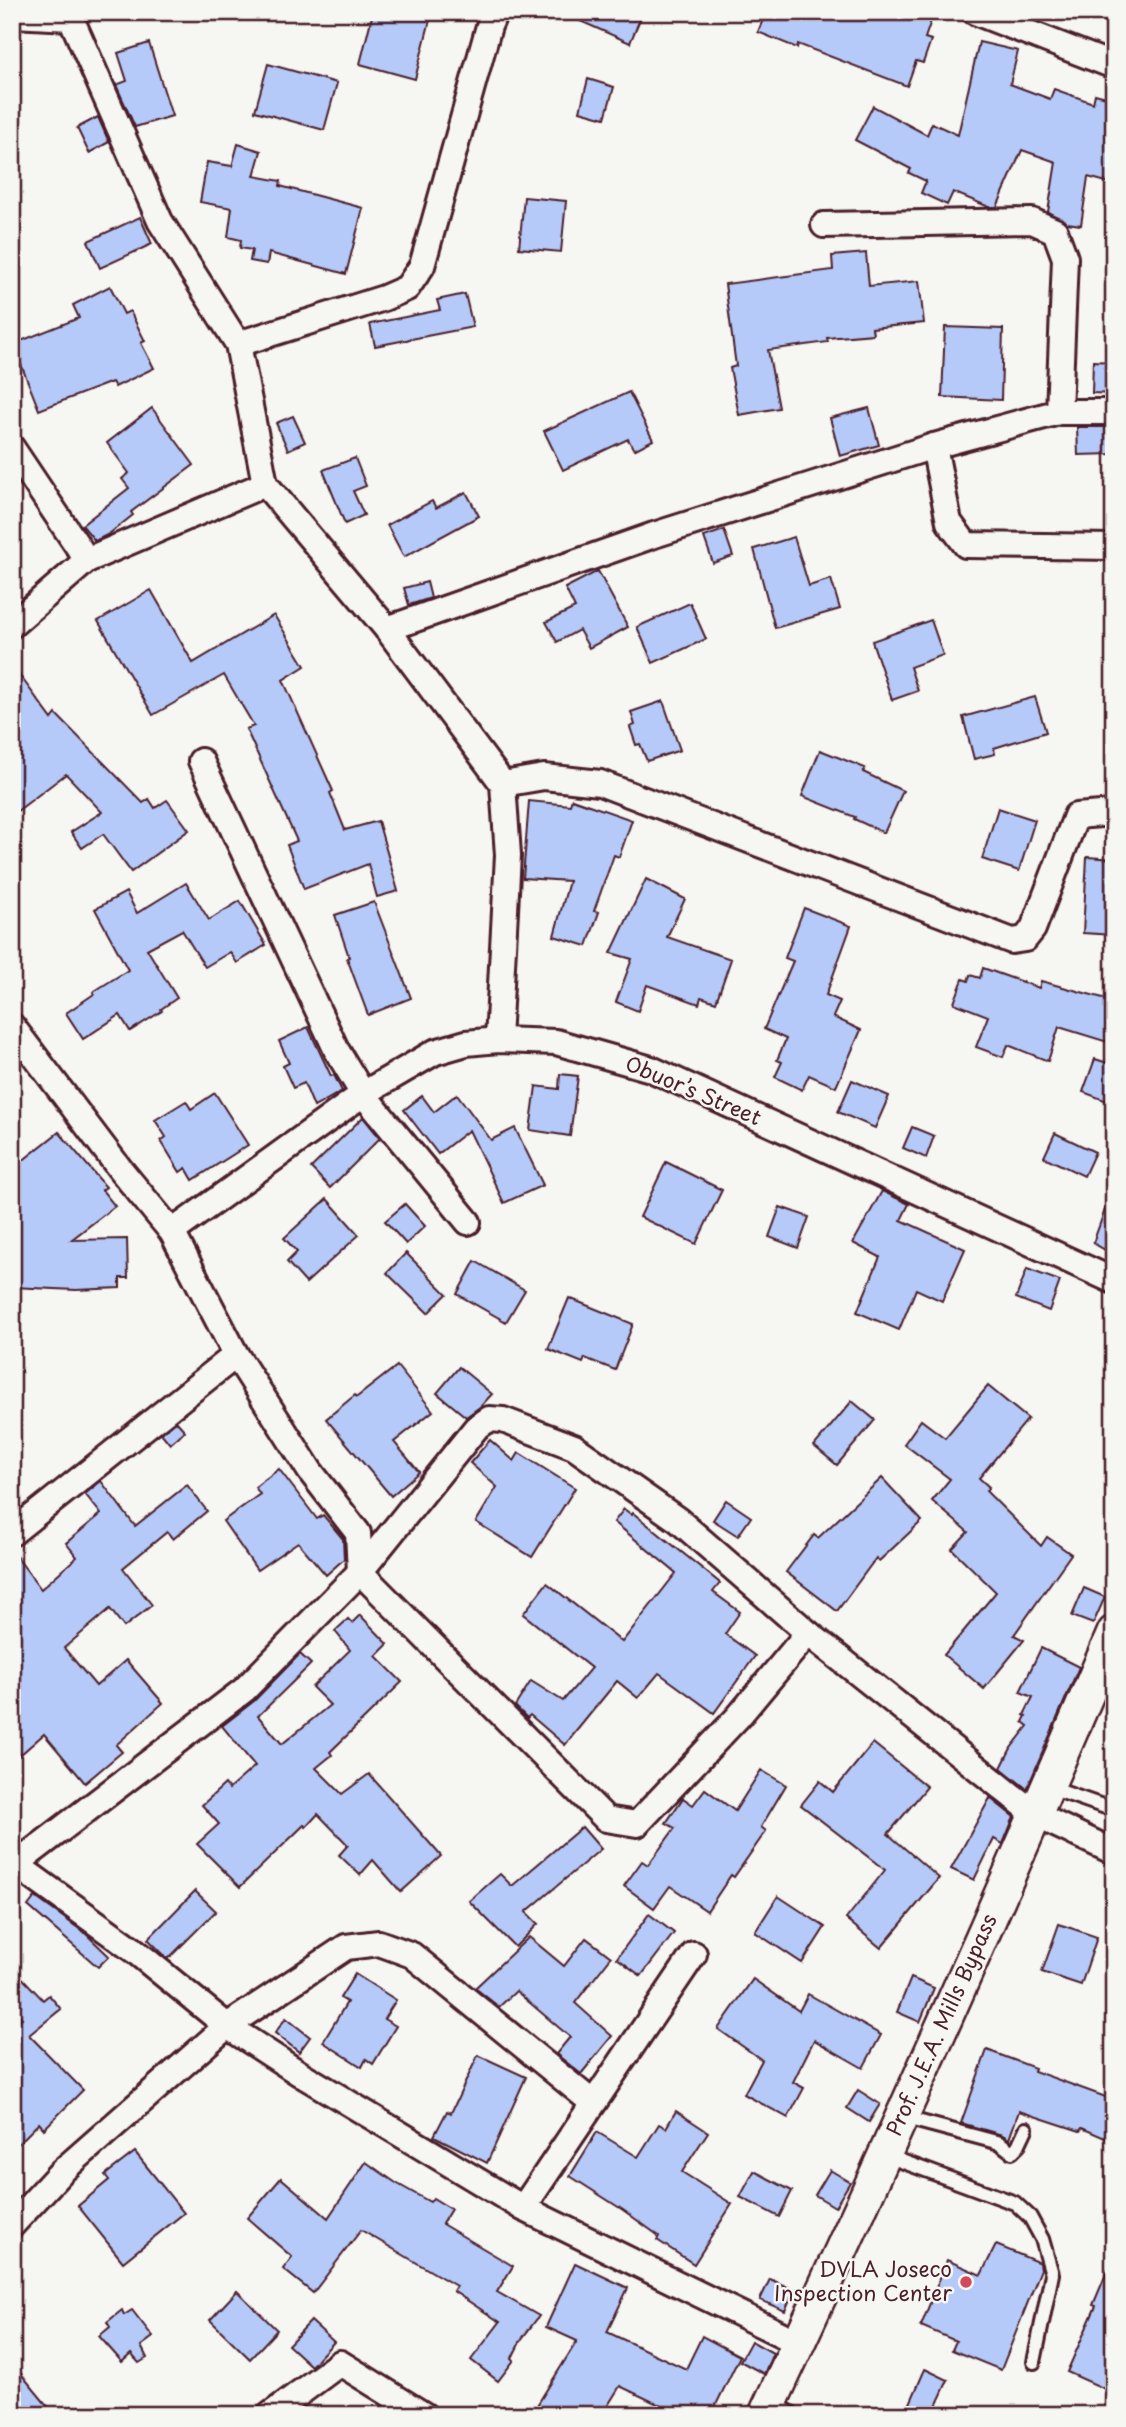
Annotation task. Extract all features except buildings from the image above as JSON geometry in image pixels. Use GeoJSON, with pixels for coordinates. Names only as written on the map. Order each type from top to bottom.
{"type":"FeatureCollection","features":[{"type":"Feature","properties":{"kind":"street"},"geometry":{"type":"LineString","coordinates":[[238,344],[384,298],[407,288],[422,266],[495,12]]}},
{"type":"Feature","properties":{"kind":"street"},"geometry":{"type":"LineString","coordinates":[[975,12],[1114,66]]}},
{"type":"Feature","properties":{"kind":"street"},"geometry":{"type":"LineString","coordinates":[[12,15],[71,15],[160,221],[238,344],[265,484],[387,629],[503,784],[508,855],[498,1041]]}},
{"type":"Feature","properties":{"kind":"street"},"geometry":{"type":"LineString","coordinates":[[824,225],[1032,220],[1055,232],[1065,258],[1059,412]]}},
{"type":"Feature","properties":{"kind":"street"},"geometry":{"type":"LineString","coordinates":[[387,629],[641,539],[934,446],[1059,412],[1114,412]]}},
{"type":"Feature","properties":{"kind":"street"},"geometry":{"type":"LineString","coordinates":[[934,446],[949,522],[966,545],[1114,547]]}},
{"type":"Feature","properties":{"kind":"street"},"geometry":{"type":"LineString","coordinates":[[12,448],[87,560]]}},
{"type":"Feature","properties":{"kind":"street"},"geometry":{"type":"LineString","coordinates":[[12,625],[87,560],[265,484]]}},
{"type":"Feature","properties":{"kind":"street"},"geometry":{"type":"LineString","coordinates":[[201,761],[337,1051],[363,1094],[468,1222]]}},
{"type":"Feature","properties":{"kind":"street"},"geometry":{"type":"LineString","coordinates":[[503,784],[544,777],[600,783],[1012,941],[1025,939],[1033,929],[1076,816],[1114,813]]}},
{"type":"Feature","properties":{"kind":"street"},"geometry":{"type":"LineString","coordinates":[[12,1026],[120,1169],[173,1232],[236,1355],[310,1471],[358,1533],[360,1572],[606,1819],[637,1824],[738,1717],[808,1633]]}},
{"type":"Feature","properties":{"kind":"street","name":"Obuor’s Street"},"geometry":{"type":"LineString","coordinates":[[173,1232],[363,1094],[435,1052],[466,1043],[556,1042],[651,1069],[1114,1281]]}},
{"type":"Feature","properties":{"kind":"street"},"geometry":{"type":"LineString","coordinates":[[12,1533],[236,1355]]}},
{"type":"Feature","properties":{"kind":"street"},"geometry":{"type":"LineString","coordinates":[[799,2343],[523,2208],[299,2073],[227,2026],[135,1951],[14,1866],[244,1690],[360,1572],[476,1428],[489,1419],[503,1420],[574,1447],[678,1520],[808,1633],[1114,1852]]}},
{"type":"Feature","properties":{"kind":"street","name":"Prof. J.E.A. Mills Bypass"},"geometry":{"type":"LineString","coordinates":[[776,2410],[799,2343],[1042,1801],[1114,1632]]}},
{"type":"Feature","properties":{"kind":"street"},"geometry":{"type":"LineString","coordinates":[[12,2225],[61,2172],[227,2026],[346,1947],[379,1943],[412,1955],[593,2103]]}},
{"type":"Feature","properties":{"kind":"street"},"geometry":{"type":"LineString","coordinates":[[523,2208],[694,1954]]}},
{"type":"Feature","properties":{"kind":"street"},"geometry":{"type":"LineString","coordinates":[[270,2415],[340,2363],[424,2415]]}},
{"type":"Feature","properties":{"kind":"lane"},"geometry":{"type":"LineString","coordinates":[[1042,1801],[1114,1810]]}},
{"type":"Feature","properties":{"kind":"lane"},"geometry":{"type":"LineString","coordinates":[[901,2116],[1000,2143],[1012,2151],[1018,2146],[1026,2129]]}},
{"type":"Feature","properties":{"kind":"lane"},"geometry":{"type":"LineString","coordinates":[[884,2155],[1015,2203],[1030,2217],[1042,2239],[1052,2274],[1034,2362]]}},
{"type":"Feature","properties":{"kind":"place","name":"DVLA Joseco Inspection Center"},"geometry":{"type":"Point","coordinates":[966,2282]}}]}
